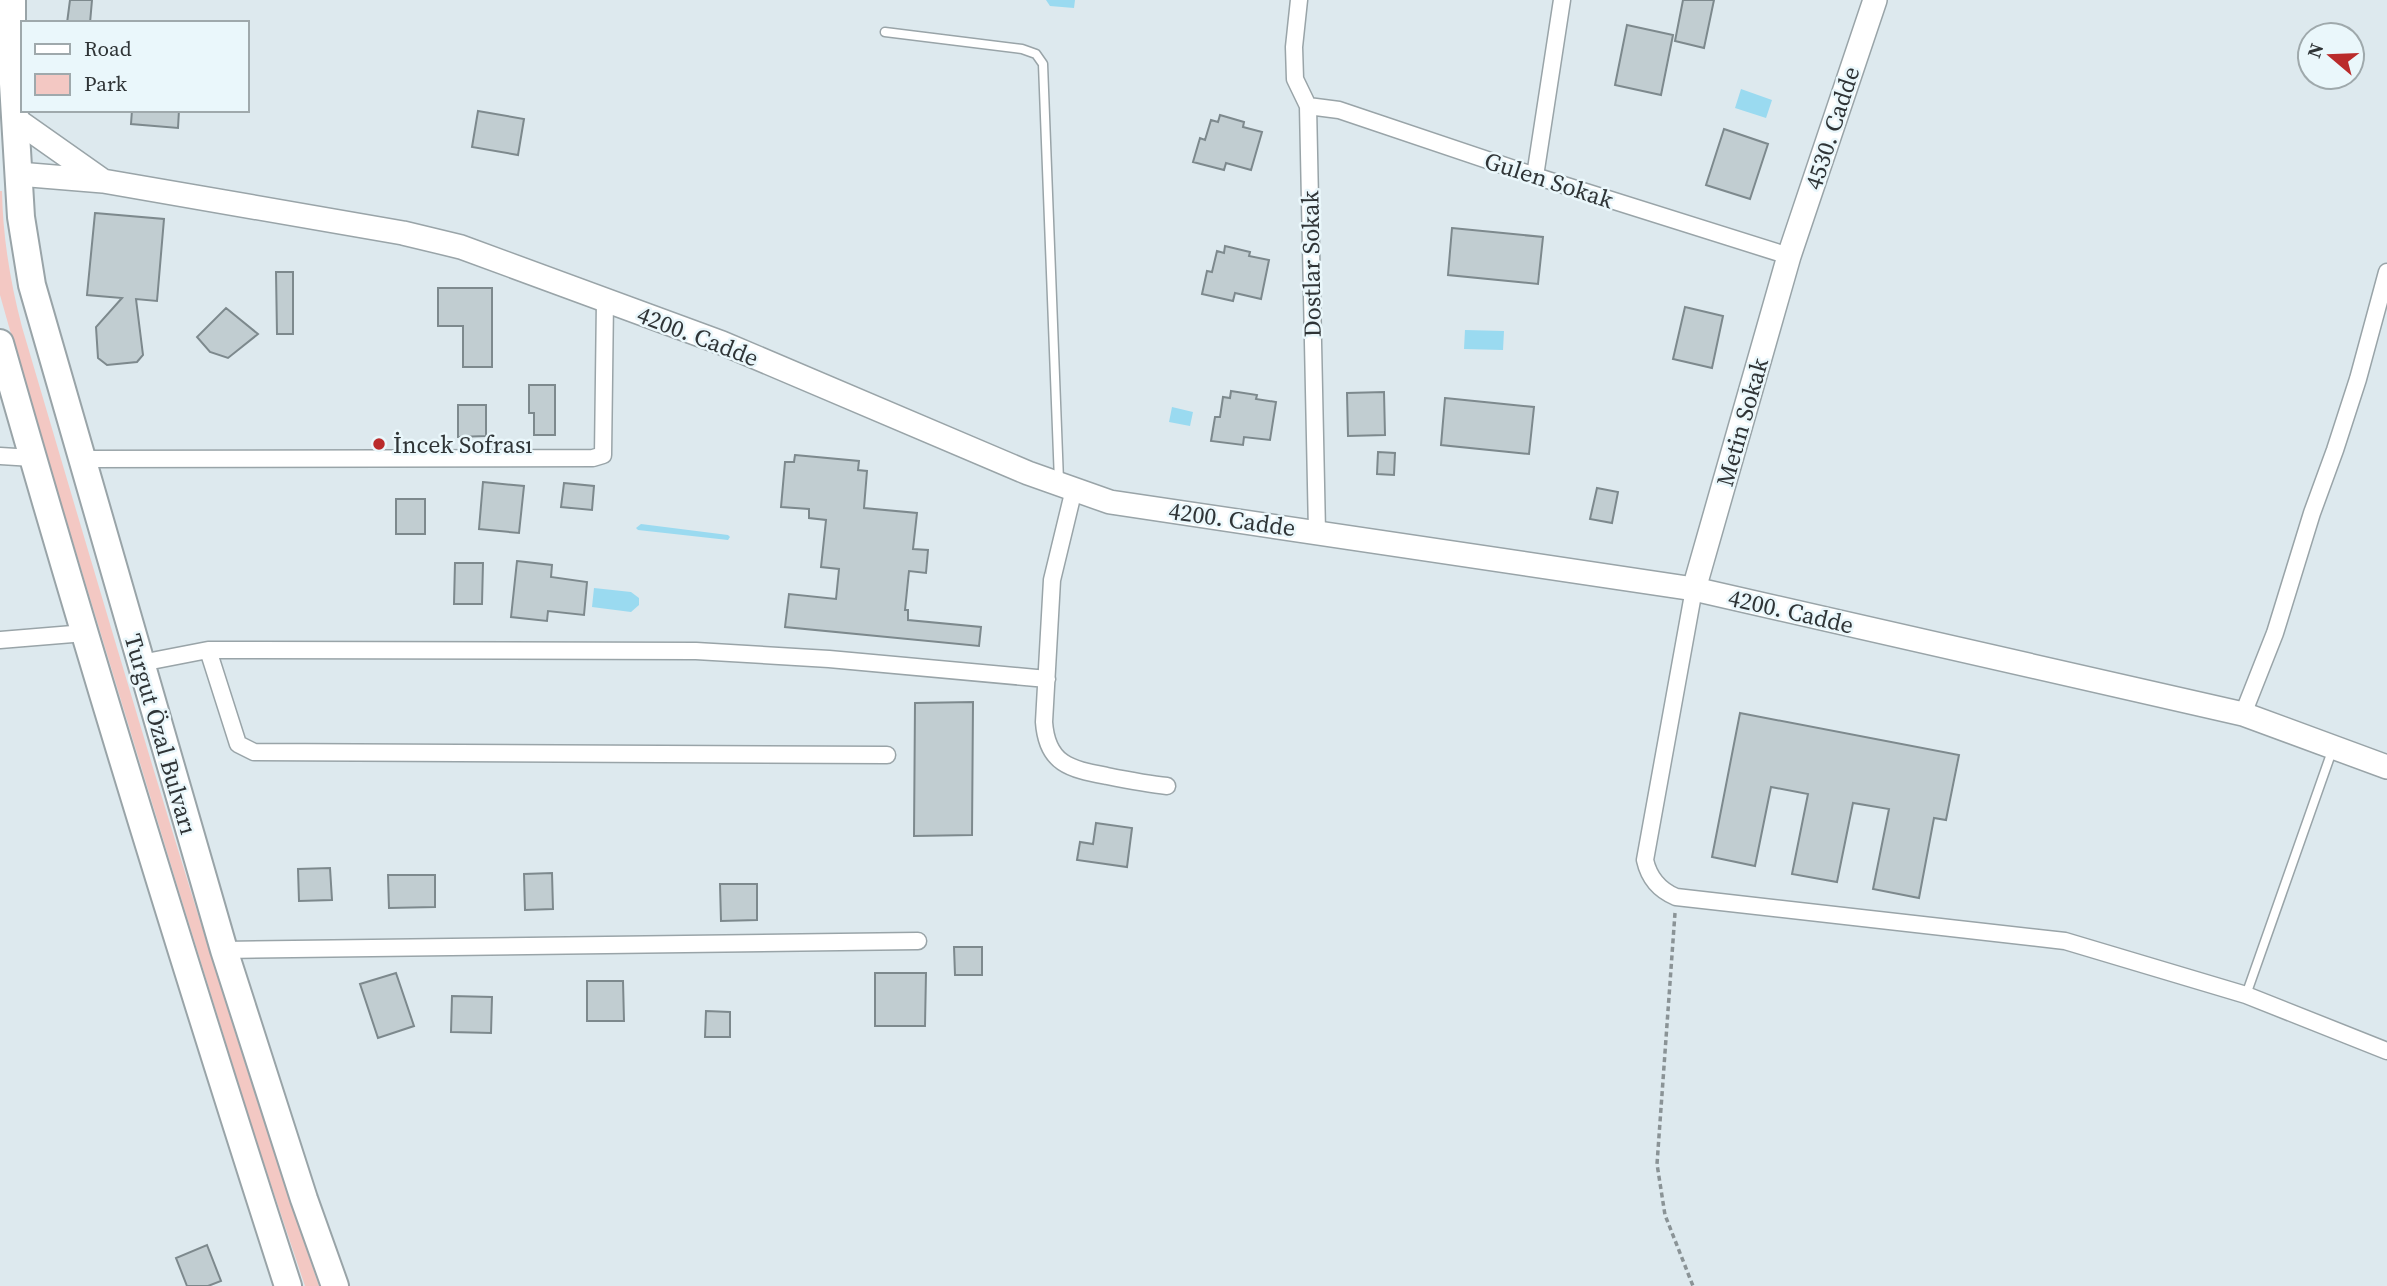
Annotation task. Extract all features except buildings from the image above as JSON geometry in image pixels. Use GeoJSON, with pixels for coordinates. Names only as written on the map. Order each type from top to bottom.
{"type":"FeatureCollection","features":[{"type":"Feature","properties":{"kind":"main road","name":"Turgut Özal Bulvarı"},"geometry":{"type":"LineString","coordinates":[[12,0],[7,115],[9,174],[32,285],[224,950],[300,1187],[335,1286]]}},
{"type":"Feature","properties":{"kind":"main road","name":"4530. Cadde"},"geometry":{"type":"LineString","coordinates":[[1789,256],[1875,0]]}},
{"type":"Feature","properties":{"kind":"main road"},"geometry":{"type":"LineString","coordinates":[[7,115],[103,181]]}},
{"type":"Feature","properties":{"kind":"main road","name":"4200. Cadde"},"geometry":{"type":"LineString","coordinates":[[9,174],[103,181],[403,233],[461,247],[722,343],[1028,473],[1110,502],[1694,589],[2243,713],[2387,767]]}},
{"type":"Feature","properties":{"kind":"main road","name":"Metin Sokak"},"geometry":{"type":"LineString","coordinates":[[1694,589],[1789,256]]}},
{"type":"Feature","properties":{"kind":"main road","name":"Turgut Özal Bulvarı"},"geometry":{"type":"LineString","coordinates":[[0,343],[190,979],[288,1286]]}},
{"type":"Feature","properties":{"kind":"street","name":"Dostlar Sokak"},"geometry":{"type":"LineString","coordinates":[[1299,0],[1294,47],[1295,79],[1308,106],[1317,532]]}},
{"type":"Feature","properties":{"kind":"street"},"geometry":{"type":"LineString","coordinates":[[1535,176],[1562,0]]}},
{"type":"Feature","properties":{"kind":"street","name":"Gulen Sokak"},"geometry":{"type":"LineString","coordinates":[[1308,106],[1339,110],[1535,176],[1789,256]]}},
{"type":"Feature","properties":{"kind":"street"},"geometry":{"type":"LineString","coordinates":[[2243,713],[2275,633],[2312,513],[2339,439],[2387,272]]}},
{"type":"Feature","properties":{"kind":"street"},"geometry":{"type":"LineString","coordinates":[[81,459],[593,458],[603,455],[606,300]]}},
{"type":"Feature","properties":{"kind":"street"},"geometry":{"type":"LineString","coordinates":[[0,456],[33,458]]}},
{"type":"Feature","properties":{"kind":"street"},"geometry":{"type":"LineString","coordinates":[[1066,487],[1052,580],[1045,733],[1048,744],[1059,760],[1073,770],[1167,786]]}},
{"type":"Feature","properties":{"kind":"street"},"geometry":{"type":"LineString","coordinates":[[1694,589],[1645,860],[1655,883],[1661,889],[1676,897],[2065,940],[2246,995],[2387,1051]]}},
{"type":"Feature","properties":{"kind":"street"},"geometry":{"type":"LineString","coordinates":[[0,640],[85,633]]}},
{"type":"Feature","properties":{"kind":"street"},"geometry":{"type":"LineString","coordinates":[[141,663],[208,650],[696,651],[829,659],[1047,679]]}},
{"type":"Feature","properties":{"kind":"street"},"geometry":{"type":"LineString","coordinates":[[208,650],[238,744],[254,752],[887,755]]}},
{"type":"Feature","properties":{"kind":"street"},"geometry":{"type":"LineString","coordinates":[[224,950],[918,941]]}},
{"type":"Feature","properties":{"kind":"lane"},"geometry":{"type":"LineString","coordinates":[[885,32],[1023,49],[1036,54],[1043,64],[1066,487]]}},
{"type":"Feature","properties":{"kind":"lane"},"geometry":{"type":"LineString","coordinates":[[2246,995],[2334,746]]}},
{"type":"Feature","properties":{"kind":"path"},"geometry":{"type":"LineString","coordinates":[[1676,897],[1657,1164],[1665,1215],[1693,1286]]}},
{"type":"Feature","properties":{"kind":"green space"},"geometry":{"type":"Polygon","coordinates":[[[0,191],[8,259],[22,327],[202,928],[319,1286],[305,1286],[256,1140],[26,387],[0,295],[0,191]]]}},
{"type":"Feature","properties":{"kind":"water"},"geometry":{"type":"Polygon","coordinates":[[[1046,0],[1075,0],[1074,8],[1050,6],[1046,0]]]}},
{"type":"Feature","properties":{"kind":"water"},"geometry":{"type":"Polygon","coordinates":[[[1741,89],[1772,100],[1766,118],[1735,108],[1741,89]]]}},
{"type":"Feature","properties":{"kind":"water"},"geometry":{"type":"Polygon","coordinates":[[[1465,330],[1504,331],[1503,350],[1464,349],[1465,330]]]}},
{"type":"Feature","properties":{"kind":"water"},"geometry":{"type":"Polygon","coordinates":[[[1172,407],[1193,412],[1190,426],[1169,422],[1172,407]]]}},
{"type":"Feature","properties":{"kind":"water"},"geometry":{"type":"Polygon","coordinates":[[[641,524],[730,537],[728,540],[638,530],[636,528],[641,524]]]}},
{"type":"Feature","properties":{"kind":"water"},"geometry":{"type":"Polygon","coordinates":[[[594,588],[631,592],[639,598],[639,605],[631,612],[592,607],[594,588]]]}},
{"type":"Feature","properties":{"kind":"place","name":"İncek Sofrası"},"geometry":{"type":"Point","coordinates":[379,444]}}]}
